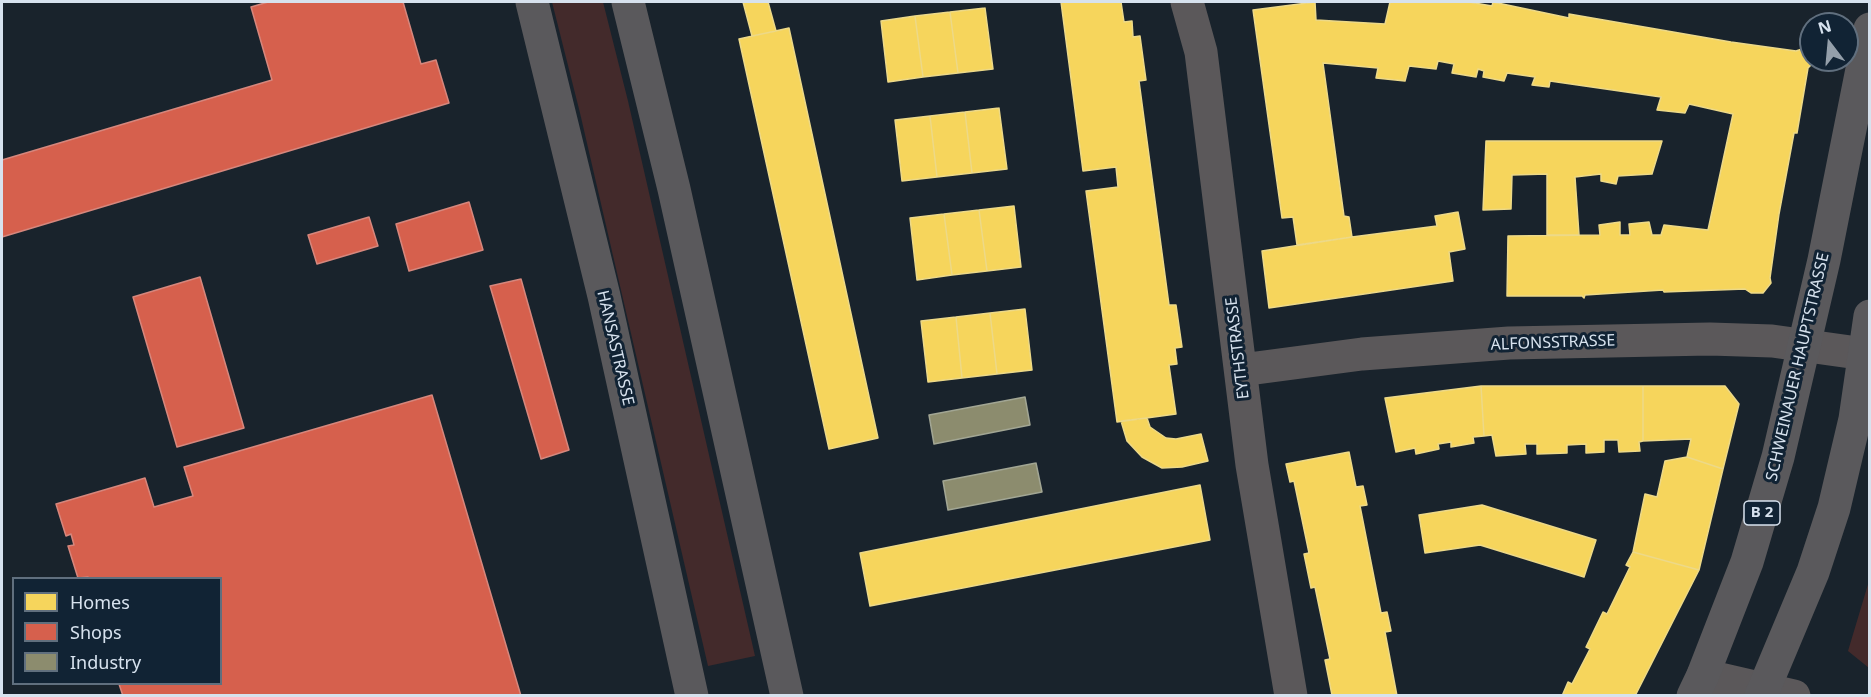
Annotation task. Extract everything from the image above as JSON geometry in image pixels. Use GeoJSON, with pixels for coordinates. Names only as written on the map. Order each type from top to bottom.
{"type":"FeatureCollection","features":[{"type":"Feature","properties":{"kind":"main road","name":"HANSASTRASSE"},"geometry":{"type":"LineString","coordinates":[[532,2],[604,296],[692,696]]}},
{"type":"Feature","properties":{"kind":"main road"},"geometry":{"type":"LineString","coordinates":[[628,2],[679,211],[787,696]]}},
{"type":"Feature","properties":{"kind":"main road","name":"SCHWEINAUER HAUPTSTRASSE"},"geometry":{"type":"LineString","coordinates":[[1705,689],[1767,499],[1805,346],[1869,29]]}},
{"type":"Feature","properties":{"kind":"main road"},"geometry":{"type":"LineString","coordinates":[[1773,693],[1834,508],[1855,419],[1869,316]]}},
{"type":"Feature","properties":{"kind":"street","name":"EYTHSTRASSE"},"geometry":{"type":"LineString","coordinates":[[1187,2],[1201,52],[1252,465],[1291,696]]}},
{"type":"Feature","properties":{"kind":"street","name":"ALFONSSTRASSE"},"geometry":{"type":"LineString","coordinates":[[1241,370],[1362,354],[1509,343],[1710,339],[1772,341],[1865,354]]}},
{"type":"Feature","properties":{"kind":"street"},"geometry":{"type":"LineString","coordinates":[[1705,689],[1773,693]]}},
{"type":"Feature","properties":{"kind":"shaded area"},"geometry":{"type":"Polygon","coordinates":[[[552,2],[603,2],[628,101],[755,656],[708,666],[580,113],[552,2]]]}},
{"type":"Feature","properties":{"kind":"shaded area"},"geometry":{"type":"Polygon","coordinates":[[[1869,581],[1869,668],[1848,651],[1869,581]]]}},
{"type":"Feature","properties":{"kind":"building: Homes"},"geometry":{"type":"Polygon","coordinates":[[[743,2],[768,2],[776,31],[752,36],[743,2]]]}},
{"type":"Feature","properties":{"kind":"building: Homes"},"geometry":{"type":"Polygon","coordinates":[[[1061,2],[1121,2],[1124,22],[1132,21],[1133,37],[1140,36],[1146,80],[1139,81],[1169,305],[1176,305],[1182,347],[1175,348],[1177,364],[1169,365],[1176,414],[1117,422],[1086,191],[1118,187],[1116,167],[1083,171],[1061,2]]]}},
{"type":"Feature","properties":{"kind":"building: Homes"},"geometry":{"type":"Polygon","coordinates":[[[1315,2],[1316,20],[1385,24],[1390,2],[1469,2],[1492,6],[1493,2],[1569,18],[1569,14],[1731,42],[1799,50],[1799,72],[1807,72],[1797,133],[1794,133],[1779,214],[1771,283],[1763,293],[1751,293],[1745,289],[1664,292],[1663,290],[1585,295],[1584,298],[1582,296],[1507,296],[1508,236],[1600,235],[1599,225],[1620,222],[1620,235],[1630,235],[1629,224],[1649,222],[1652,235],[1661,235],[1664,225],[1708,230],[1733,114],[1689,104],[1685,113],[1657,110],[1661,97],[1550,81],[1549,87],[1532,85],[1535,77],[1507,73],[1504,81],[1483,77],[1484,71],[1478,69],[1476,77],[1452,73],[1454,64],[1438,61],[1436,69],[1409,66],[1405,81],[1376,78],[1378,68],[1323,63],[1344,216],[1349,217],[1352,237],[1297,245],[1293,217],[1282,218],[1253,10],[1315,2]]]}},
{"type":"Feature","properties":{"kind":"building: Homes"},"geometry":{"type":"Polygon","coordinates":[[[985,8],[993,69],[958,73],[950,12],[985,8]]]}},
{"type":"Feature","properties":{"kind":"building: Homes"},"geometry":{"type":"Polygon","coordinates":[[[950,12],[958,73],[923,77],[915,16],[950,12]]]}},
{"type":"Feature","properties":{"kind":"building: Homes"},"geometry":{"type":"Polygon","coordinates":[[[915,16],[923,77],[888,82],[881,21],[915,16]]]}},
{"type":"Feature","properties":{"kind":"building: Homes"},"geometry":{"type":"Polygon","coordinates":[[[789,28],[878,438],[829,449],[739,39],[789,28]]]}},
{"type":"Feature","properties":{"kind":"building: Homes"},"geometry":{"type":"Polygon","coordinates":[[[999,108],[1007,169],[972,173],[965,112],[999,108]]]}},
{"type":"Feature","properties":{"kind":"building: Homes"},"geometry":{"type":"Polygon","coordinates":[[[965,112],[972,173],[937,177],[930,116],[965,112]]]}},
{"type":"Feature","properties":{"kind":"building: Homes"},"geometry":{"type":"Polygon","coordinates":[[[930,116],[937,177],[902,181],[895,120],[930,116]]]}},
{"type":"Feature","properties":{"kind":"building: Homes"},"geometry":{"type":"Polygon","coordinates":[[[1486,141],[1662,141],[1652,174],[1618,176],[1616,184],[1601,181],[1601,174],[1575,177],[1579,235],[1547,235],[1547,174],[1512,175],[1511,209],[1483,210],[1486,141]]]}},
{"type":"Feature","properties":{"kind":"building: Homes"},"geometry":{"type":"Polygon","coordinates":[[[1014,206],[1021,267],[987,271],[979,210],[1014,206]]]}},
{"type":"Feature","properties":{"kind":"building: Homes"},"geometry":{"type":"Polygon","coordinates":[[[979,210],[987,271],[952,275],[944,214],[979,210]]]}},
{"type":"Feature","properties":{"kind":"building: Homes"},"geometry":{"type":"Polygon","coordinates":[[[1458,212],[1465,249],[1449,252],[1453,281],[1269,308],[1262,251],[1437,226],[1435,216],[1458,212]]]}},
{"type":"Feature","properties":{"kind":"building: Homes"},"geometry":{"type":"Polygon","coordinates":[[[944,214],[952,275],[917,280],[910,218],[944,214]]]}},
{"type":"Feature","properties":{"kind":"building: Homes"},"geometry":{"type":"Polygon","coordinates":[[[1025,309],[1032,370],[997,374],[990,313],[1025,309]]]}},
{"type":"Feature","properties":{"kind":"building: Homes"},"geometry":{"type":"Polygon","coordinates":[[[990,313],[997,374],[962,378],[956,317],[990,313]]]}},
{"type":"Feature","properties":{"kind":"building: Homes"},"geometry":{"type":"Polygon","coordinates":[[[956,317],[962,378],[928,382],[921,321],[956,317]]]}},
{"type":"Feature","properties":{"kind":"building: Homes"},"geometry":{"type":"Polygon","coordinates":[[[1481,386],[1484,436],[1473,437],[1474,443],[1451,447],[1451,442],[1438,444],[1439,449],[1416,454],[1415,448],[1396,452],[1385,398],[1481,386]]]}},
{"type":"Feature","properties":{"kind":"building: Homes"},"geometry":{"type":"Polygon","coordinates":[[[1481,386],[1643,386],[1643,441],[1639,442],[1640,451],[1619,452],[1618,440],[1604,440],[1604,452],[1586,453],[1586,444],[1567,445],[1567,453],[1537,454],[1537,444],[1525,444],[1526,454],[1496,456],[1492,435],[1484,436],[1481,386]]]}},
{"type":"Feature","properties":{"kind":"building: Homes"},"geometry":{"type":"Polygon","coordinates":[[[1643,386],[1725,386],[1739,404],[1723,469],[1687,457],[1691,439],[1643,441],[1643,386]]]}},
{"type":"Feature","properties":{"kind":"building: Homes"},"geometry":{"type":"Polygon","coordinates":[[[1147,418],[1150,427],[1166,438],[1176,439],[1201,434],[1208,461],[1182,467],[1162,468],[1142,457],[1127,441],[1121,421],[1147,418]]]}},
{"type":"Feature","properties":{"kind":"building: Homes"},"geometry":{"type":"Polygon","coordinates":[[[1349,452],[1356,487],[1363,486],[1367,505],[1360,506],[1381,613],[1387,612],[1391,631],[1385,632],[1397,696],[1332,695],[1325,660],[1330,659],[1315,587],[1311,588],[1304,554],[1309,553],[1294,481],[1290,482],[1286,464],[1349,452]]]}},
{"type":"Feature","properties":{"kind":"building: Homes"},"geometry":{"type":"Polygon","coordinates":[[[1687,457],[1723,469],[1699,570],[1633,552],[1645,494],[1657,497],[1665,461],[1687,457]]]}},
{"type":"Feature","properties":{"kind":"building: Homes"},"geometry":{"type":"Polygon","coordinates":[[[1200,485],[1210,540],[870,606],[860,553],[1200,485]]]}},
{"type":"Feature","properties":{"kind":"building: Homes"},"geometry":{"type":"Polygon","coordinates":[[[1482,505],[1596,540],[1584,577],[1480,545],[1425,553],[1419,515],[1482,505]]]}},
{"type":"Feature","properties":{"kind":"building: Homes"},"geometry":{"type":"Polygon","coordinates":[[[1633,552],[1699,570],[1635,696],[1562,696],[1568,682],[1572,684],[1590,649],[1586,647],[1603,612],[1607,614],[1630,567],[1626,565],[1633,552]]]}},
{"type":"Feature","properties":{"kind":"building: Shops"},"geometry":{"type":"Polygon","coordinates":[[[268,2],[403,2],[421,64],[436,60],[449,103],[2,237],[2,160],[272,80],[251,7],[268,2]]]}},
{"type":"Feature","properties":{"kind":"building: Shops"},"geometry":{"type":"Polygon","coordinates":[[[469,202],[483,250],[409,271],[396,224],[469,202]]]}},
{"type":"Feature","properties":{"kind":"building: Shops"},"geometry":{"type":"Polygon","coordinates":[[[369,217],[378,246],[317,264],[308,235],[369,217]]]}},
{"type":"Feature","properties":{"kind":"building: Shops"},"geometry":{"type":"Polygon","coordinates":[[[200,277],[244,428],[177,447],[133,297],[200,277]]]}},
{"type":"Feature","properties":{"kind":"building: Shops"},"geometry":{"type":"Polygon","coordinates":[[[521,279],[569,450],[541,459],[490,286],[521,279]]]}},
{"type":"Feature","properties":{"kind":"building: Shops"},"geometry":{"type":"Polygon","coordinates":[[[432,395],[521,696],[123,696],[119,685],[222,685],[222,577],[78,577],[68,546],[74,545],[71,534],[66,536],[56,504],[145,478],[154,507],[193,496],[184,467],[432,395]]]}},
{"type":"Feature","properties":{"kind":"building: Industry"},"geometry":{"type":"Polygon","coordinates":[[[1025,397],[1030,425],[934,444],[929,415],[1025,397]]]}},
{"type":"Feature","properties":{"kind":"building: Industry"},"geometry":{"type":"Polygon","coordinates":[[[1036,463],[1042,492],[948,510],[943,481],[1036,463]]]}}]}
